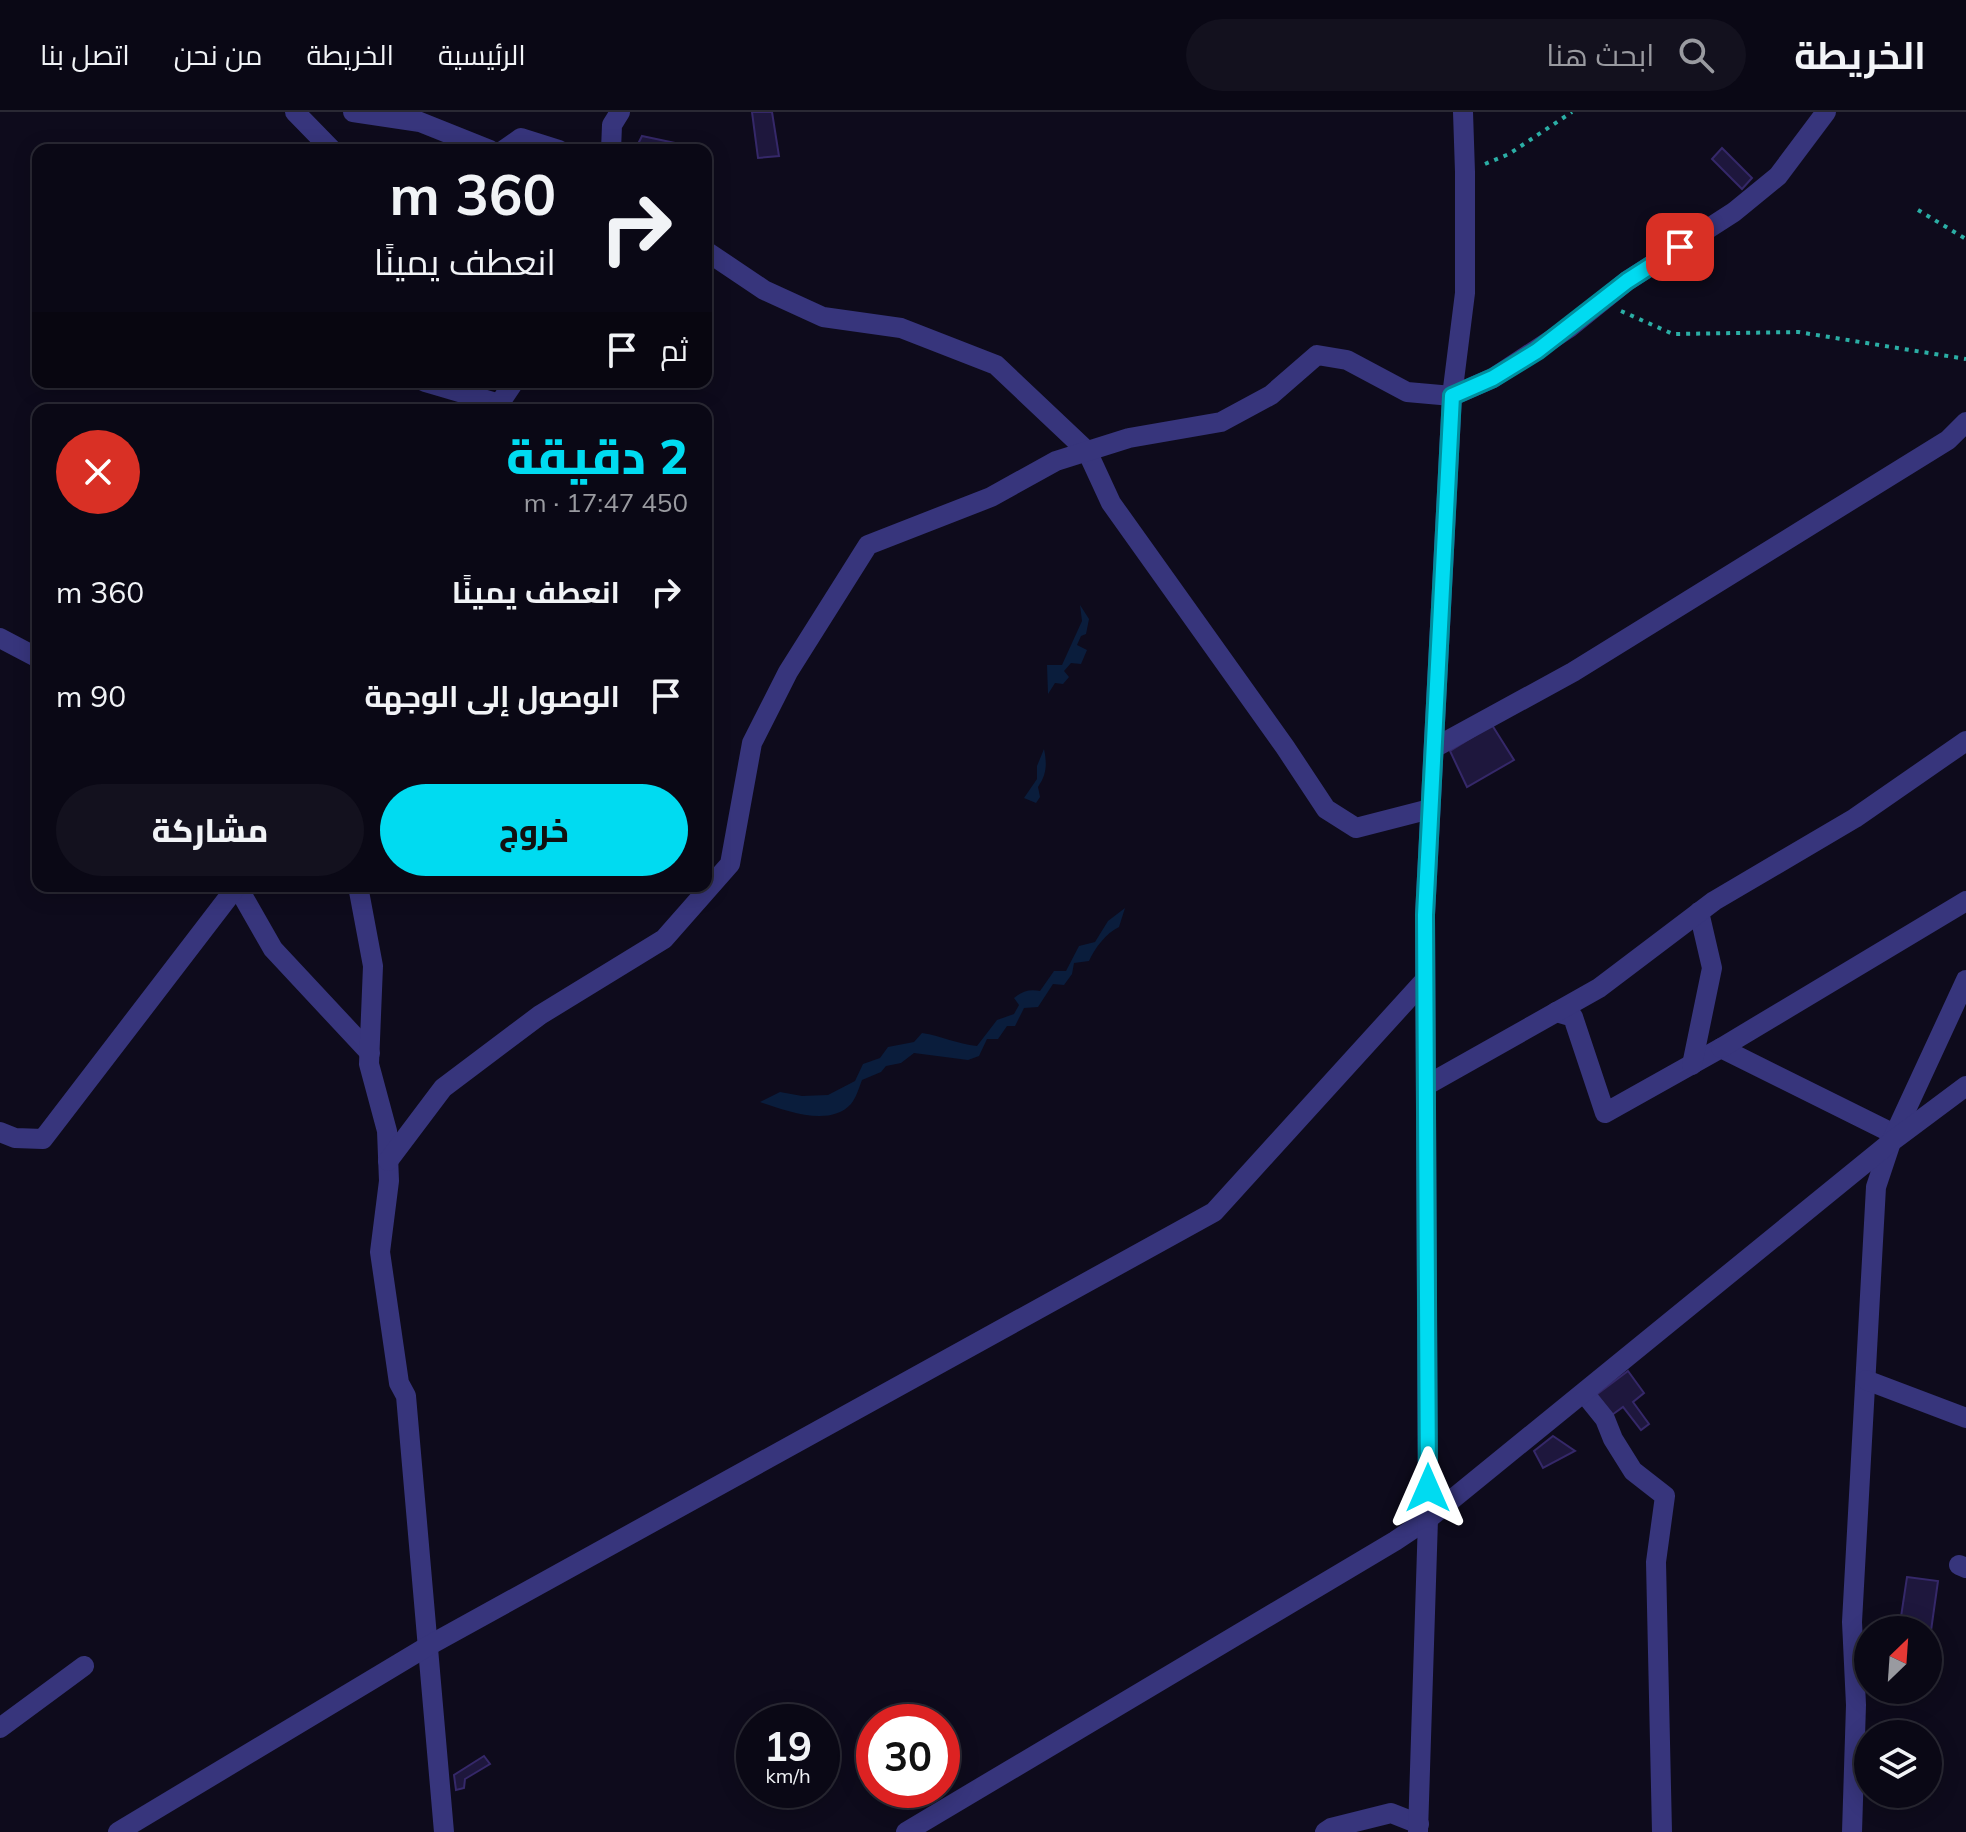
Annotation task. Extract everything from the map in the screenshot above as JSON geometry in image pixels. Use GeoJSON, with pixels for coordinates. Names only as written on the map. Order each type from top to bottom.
{"type":"FeatureCollection","features":[{"type":"Feature","properties":{"kind":"street"},"geometry":{"type":"LineString","coordinates":[[295,112],[326,144]]}},
{"type":"Feature","properties":{"kind":"street"},"geometry":{"type":"LineString","coordinates":[[353,112],[420,122],[475,144]]}},
{"type":"Feature","properties":{"kind":"street"},"geometry":{"type":"LineString","coordinates":[[1325,1832],[1391,1813],[1418,1828],[1428,1519],[1425,915],[1452,396],[1465,293],[1463,112]]}},
{"type":"Feature","properties":{"kind":"street"},"geometry":{"type":"LineString","coordinates":[[712,884],[730,864],[752,743],[788,672],[868,545],[991,497],[1056,461],[1129,438],[1221,422],[1271,395],[1317,355],[1347,360],[1407,392],[1452,396],[1493,378],[1526,358],[1627,281],[1734,212],[1778,176],[1826,112]]}},
{"type":"Feature","properties":{"kind":"street"},"geometry":{"type":"LineString","coordinates":[[611,144],[613,116]]}},
{"type":"Feature","properties":{"kind":"street"},"geometry":{"type":"LineString","coordinates":[[512,144],[521,138],[540,144]]}},
{"type":"Feature","properties":{"kind":"street"},"geometry":{"type":"LineString","coordinates":[[712,255],[764,290],[823,317],[901,328],[996,365],[1087,451],[1111,503],[1326,809],[1356,828],[1430,809]]}},
{"type":"Feature","properties":{"kind":"street"},"geometry":{"type":"LineString","coordinates":[[443,388],[489,404]]}},
{"type":"Feature","properties":{"kind":"street"},"geometry":{"type":"LineString","coordinates":[[1434,748],[1573,672],[1941,445],[1966,422]]}},
{"type":"Feature","properties":{"kind":"street"},"geometry":{"type":"LineString","coordinates":[[0,638],[32,655]]}},
{"type":"Feature","properties":{"kind":"street"},"geometry":{"type":"LineString","coordinates":[[1427,1085],[1599,988],[1699,912],[1855,818],[1966,741]]}},
{"type":"Feature","properties":{"kind":"street"},"geometry":{"type":"LineString","coordinates":[[0,1132],[15,1138],[43,1139],[232,892]]}},
{"type":"Feature","properties":{"kind":"street"},"geometry":{"type":"LineString","coordinates":[[240,892],[273,949],[370,1053]]}},
{"type":"Feature","properties":{"kind":"street"},"geometry":{"type":"LineString","coordinates":[[359,892],[373,966],[369,1064],[387,1131],[389,1181],[380,1252],[399,1383],[406,1396],[444,1832]]}},
{"type":"Feature","properties":{"kind":"street"},"geometry":{"type":"LineString","coordinates":[[388,1161],[443,1088],[540,1015],[664,939],[705,892]]}},
{"type":"Feature","properties":{"kind":"street"},"geometry":{"type":"LineString","coordinates":[[1556,1012],[1573,1017],[1605,1113],[1721,1048],[1966,901]]}},
{"type":"Feature","properties":{"kind":"street"},"geometry":{"type":"LineString","coordinates":[[1692,1065],[1712,968],[1699,912]]}},
{"type":"Feature","properties":{"kind":"street"},"geometry":{"type":"LineString","coordinates":[[118,1832],[428,1646],[1214,1212],[1425,980]]}},
{"type":"Feature","properties":{"kind":"street"},"geometry":{"type":"LineString","coordinates":[[1852,1832],[1856,1705],[1852,1622],[1876,1187],[1891,1142],[1966,980]]}},
{"type":"Feature","properties":{"kind":"street"},"geometry":{"type":"LineString","coordinates":[[1721,1048],[1888,1131],[1891,1142]]}},
{"type":"Feature","properties":{"kind":"street"},"geometry":{"type":"LineString","coordinates":[[906,1832],[1428,1519],[1891,1142],[1966,1086]]}},
{"type":"Feature","properties":{"kind":"street"},"geometry":{"type":"LineString","coordinates":[[1866,1380],[1966,1418]]}},
{"type":"Feature","properties":{"kind":"street"},"geometry":{"type":"LineString","coordinates":[[1584,1393],[1605,1419],[1613,1439],[1633,1471],[1665,1496],[1656,1562],[1662,1832]]}},
{"type":"Feature","properties":{"kind":"street"},"geometry":{"type":"LineString","coordinates":[[0,1728],[84,1666]]}},
{"type":"Feature","properties":{"kind":"path"},"geometry":{"type":"LineString","coordinates":[[1465,172],[1509,154],[1572,112]]}},
{"type":"Feature","properties":{"kind":"path"},"geometry":{"type":"LineString","coordinates":[[1918,210],[1966,239]]}},
{"type":"Feature","properties":{"kind":"path"},"geometry":{"type":"LineString","coordinates":[[1601,302],[1673,334],[1798,332],[1966,359]]}},
{"type":"Feature","properties":{"kind":"water"},"geometry":{"type":"Polygon","coordinates":[[[1080,605],[1089,619],[1086,634],[1081,636],[1077,645],[1087,650],[1081,664],[1071,663],[1064,671],[1069,677],[1063,684],[1055,683],[1048,694],[1047,665],[1062,665],[1082,621],[1080,605]]]}},
{"type":"Feature","properties":{"kind":"water"},"geometry":{"type":"Polygon","coordinates":[[[1044,749],[1046,769],[1038,787],[1040,797],[1036,803],[1024,798],[1037,779],[1037,766],[1044,749]]]}},
{"type":"Feature","properties":{"kind":"water"},"geometry":{"type":"Polygon","coordinates":[[[1125,908],[1119,927],[1101,941],[1089,961],[1074,963],[1072,974],[1064,985],[1053,984],[1038,1007],[1024,1008],[1015,1026],[1007,1026],[998,1039],[987,1039],[979,1056],[968,1060],[914,1053],[901,1063],[886,1066],[881,1072],[862,1080],[851,1104],[831,1115],[807,1115],[760,1102],[780,1092],[802,1096],[828,1095],[855,1081],[863,1064],[880,1058],[888,1047],[914,1042],[922,1033],[977,1046],[997,1020],[1014,1014],[1019,1005],[1014,998],[1026,991],[1040,991],[1054,971],[1066,971],[1079,946],[1095,942],[1108,921],[1125,908]]]}},
{"type":"Feature","properties":{"kind":"building"},"geometry":{"type":"Polygon","coordinates":[[[752,112],[772,112],[779,156],[758,158],[752,112]]]}},
{"type":"Feature","properties":{"kind":"building"},"geometry":{"type":"Polygon","coordinates":[[[642,136],[680,144],[638,144],[642,136]]]}},
{"type":"Feature","properties":{"kind":"building"},"geometry":{"type":"Polygon","coordinates":[[[1722,148],[1752,178],[1742,189],[1712,159],[1722,148]]]}},
{"type":"Feature","properties":{"kind":"building"},"geometry":{"type":"Polygon","coordinates":[[[1492,725],[1514,760],[1467,787],[1450,751],[1492,725]]]}},
{"type":"Feature","properties":{"kind":"building"},"geometry":{"type":"Polygon","coordinates":[[[1628,1371],[1644,1393],[1633,1402],[1649,1424],[1641,1430],[1623,1407],[1612,1415],[1596,1395],[1628,1371]]]}},
{"type":"Feature","properties":{"kind":"building"},"geometry":{"type":"Polygon","coordinates":[[[1553,1436],[1575,1451],[1543,1468],[1534,1451],[1553,1436]]]}},
{"type":"Feature","properties":{"kind":"building"},"geometry":{"type":"Polygon","coordinates":[[[1907,1577],[1938,1581],[1933,1616],[1901,1616],[1907,1577]]]}},
{"type":"Feature","properties":{"kind":"building"},"geometry":{"type":"Polygon","coordinates":[[[484,1756],[490,1764],[465,1779],[464,1788],[456,1790],[454,1775],[484,1756]]]}},
{"type":"Feature","properties":{"kind":"route"},"geometry":{"type":"LineString","coordinates":[[1428,1488],[1425,915],[1452,396],[1493,378],[1537,351],[1627,281],[1680,247]]}}]}
